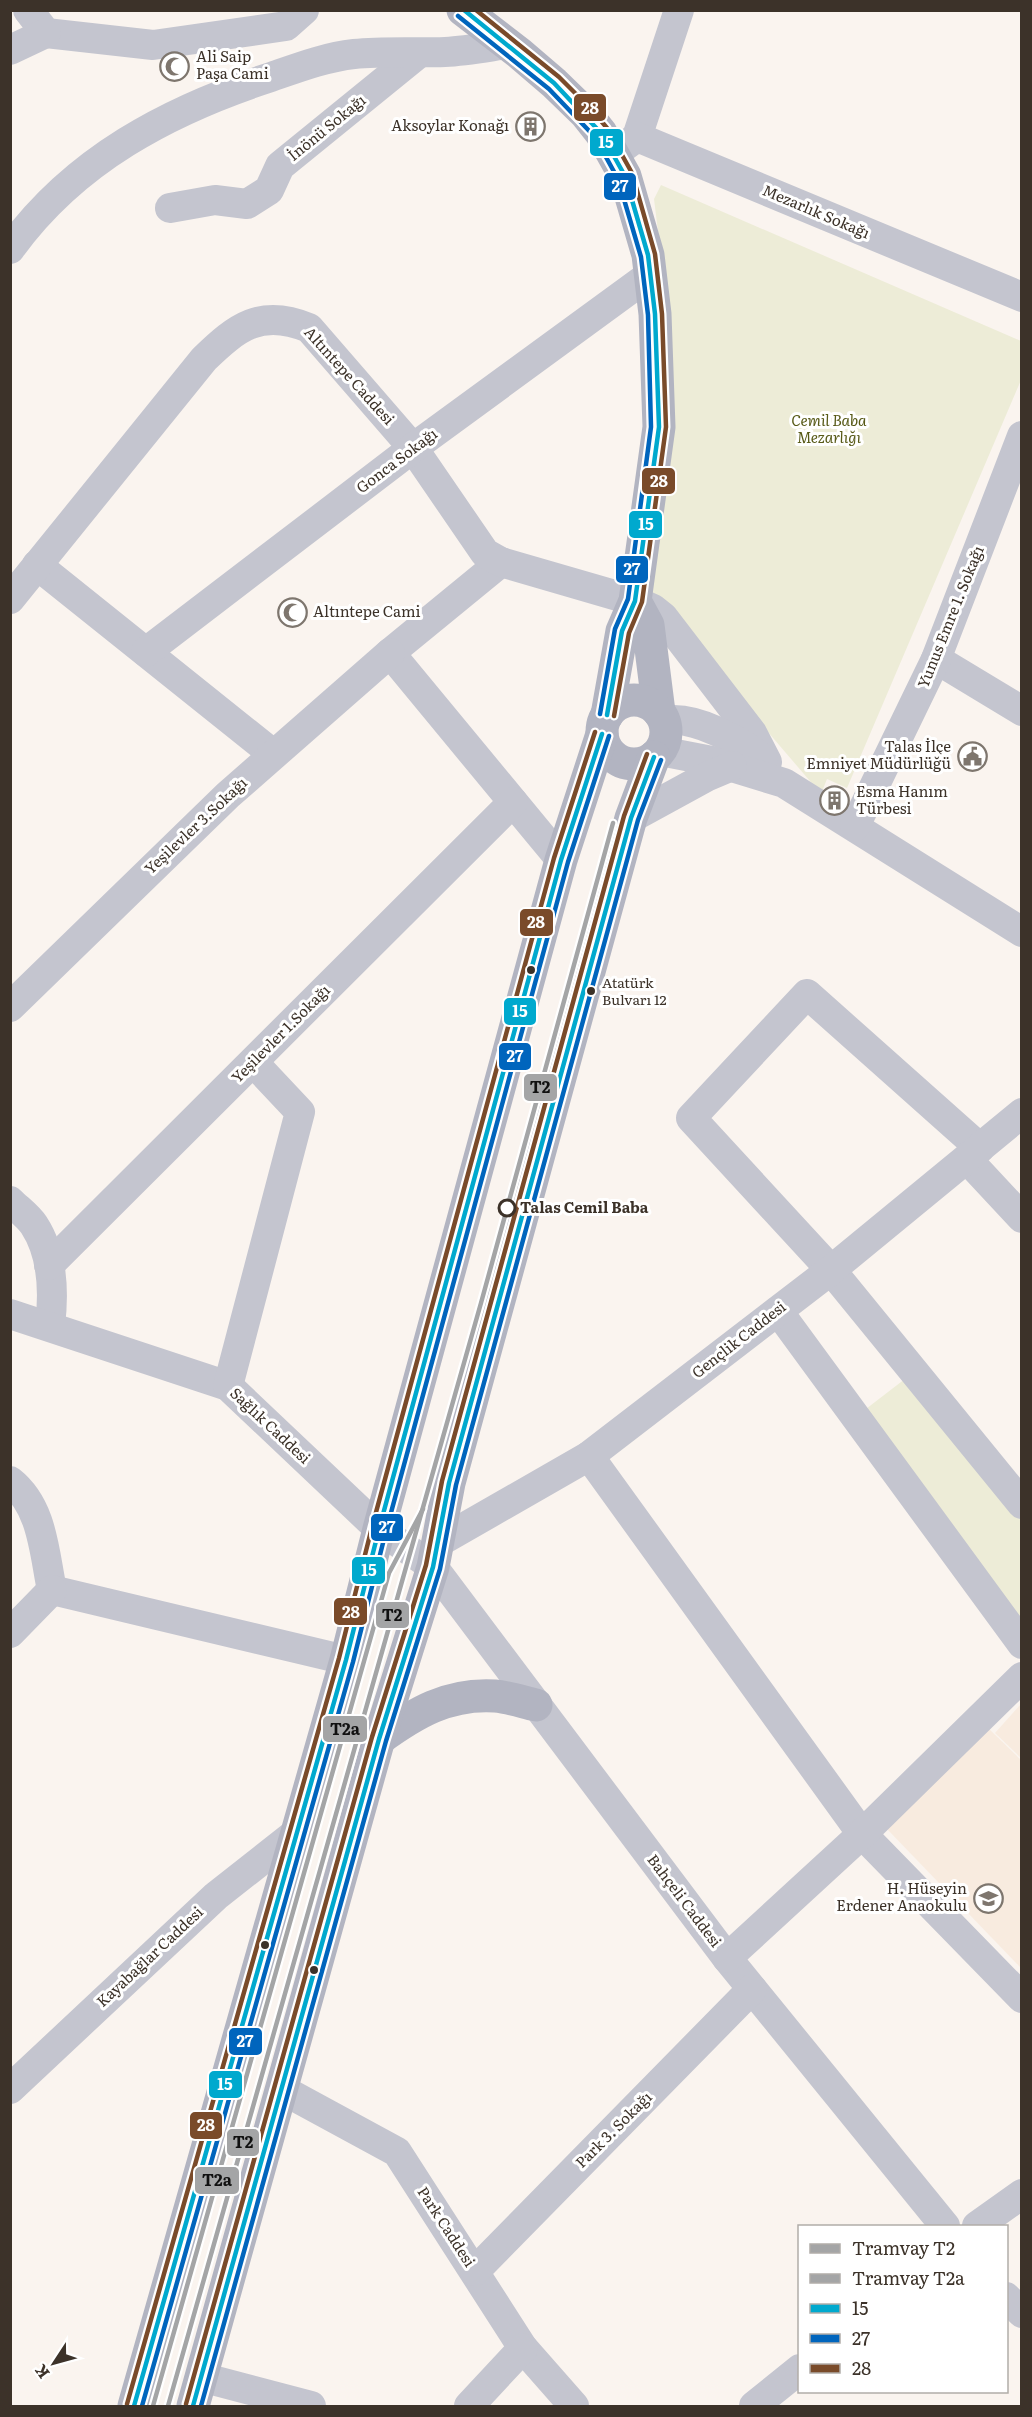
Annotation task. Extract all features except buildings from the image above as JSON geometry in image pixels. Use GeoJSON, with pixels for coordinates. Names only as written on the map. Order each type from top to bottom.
{"type":"FeatureCollection","features":[{"type":"Feature","properties":{"kind":"main road"},"geometry":{"type":"LineString","coordinates":[[134,2406],[346,1660],[379,1528],[561,860],[604,725],[622,631],[635,601],[659,427],[651,274],[633,198],[626,146],[591,121],[571,98],[508,44],[463,10]]}},
{"type":"Feature","properties":{"kind":"main road"},"geometry":{"type":"LineString","coordinates":[[197,2392],[379,1739],[436,1554],[453,1472],[631,818],[660,736],[648,625],[635,601]]}},
{"type":"Feature","properties":{"kind":"main road"},"geometry":{"type":"LineString","coordinates":[[632,700],[652,705],[660,736],[638,764],[621,761],[608,750],[604,725],[622,702],[632,700]]}},
{"type":"Feature","properties":{"kind":"main road"},"geometry":{"type":"LineString","coordinates":[[379,1739],[413,1714],[453,1699],[495,1696],[536,1705]]}},
{"type":"Feature","properties":{"kind":"street"},"geometry":{"type":"LineString","coordinates":[[10,50],[37,22],[153,45],[286,26],[304,10]]}},
{"type":"Feature","properties":{"kind":"street"},"geometry":{"type":"LineString","coordinates":[[626,146],[679,10]]}},
{"type":"Feature","properties":{"kind":"street"},"geometry":{"type":"LineString","coordinates":[[10,249],[44,208],[82,173],[115,148],[168,117],[247,85],[353,54],[448,52],[508,44]]}},
{"type":"Feature","properties":{"kind":"street","name":"İnönü Sokağı"},"geometry":{"type":"LineString","coordinates":[[170,208],[215,200],[247,204],[263,196],[274,183],[280,166],[419,53]]}},
{"type":"Feature","properties":{"kind":"street","name":"Mezarlık Sokağı"},"geometry":{"type":"LineString","coordinates":[[626,146],[1022,297]]}},
{"type":"Feature","properties":{"kind":"street","name":"Gonca Sokağı"},"geometry":{"type":"LineString","coordinates":[[146,652],[413,448],[651,274]]}},
{"type":"Feature","properties":{"kind":"street","name":"Altıntepe Caddesi"},"geometry":{"type":"LineString","coordinates":[[10,598],[204,359],[235,331],[247,324],[273,319],[309,327],[413,448],[484,553],[501,562],[635,601],[653,609],[663,617],[752,733],[776,773]]}},
{"type":"Feature","properties":{"kind":"street","name":"Yunus Emre 1. Sokağı"},"geometry":{"type":"LineString","coordinates":[[855,826],[936,660],[1022,436]]}},
{"type":"Feature","properties":{"kind":"street","name":"Yeşilevler 3.Sokağı"},"geometry":{"type":"LineString","coordinates":[[10,1007],[171,849],[273,754],[390,653],[501,562]]}},
{"type":"Feature","properties":{"kind":"street"},"geometry":{"type":"LineString","coordinates":[[37,565],[273,754]]}},
{"type":"Feature","properties":{"kind":"street"},"geometry":{"type":"LineString","coordinates":[[390,653],[561,860]]}},
{"type":"Feature","properties":{"kind":"street"},"geometry":{"type":"LineString","coordinates":[[936,660],[1022,711]]}},
{"type":"Feature","properties":{"kind":"street"},"geometry":{"type":"LineString","coordinates":[[660,736],[684,719],[735,740],[776,773],[855,826],[1022,932]]}},
{"type":"Feature","properties":{"kind":"street"},"geometry":{"type":"LineString","coordinates":[[660,736],[732,766],[776,773]]}},
{"type":"Feature","properties":{"kind":"street"},"geometry":{"type":"LineString","coordinates":[[631,818],[706,777],[732,766]]}},
{"type":"Feature","properties":{"kind":"street","name":"Yeşilevler 1.Sokağı"},"geometry":{"type":"LineString","coordinates":[[48,1265],[513,802]]}},
{"type":"Feature","properties":{"kind":"street"},"geometry":{"type":"LineString","coordinates":[[1022,1218],[973,1154],[807,994],[691,1118],[831,1270],[1022,1504]]}},
{"type":"Feature","properties":{"kind":"street"},"geometry":{"type":"LineString","coordinates":[[228,1386],[300,1112],[253,1062]]}},
{"type":"Feature","properties":{"kind":"street","name":"Gençlik Caddesi"},"geometry":{"type":"LineString","coordinates":[[436,1554],[589,1456],[831,1270],[1022,1113]]}},
{"type":"Feature","properties":{"kind":"street"},"geometry":{"type":"LineString","coordinates":[[10,1201],[33,1224],[48,1265],[52,1290],[50,1326]]}},
{"type":"Feature","properties":{"kind":"street"},"geometry":{"type":"LineString","coordinates":[[778,1311],[1022,1644]]}},
{"type":"Feature","properties":{"kind":"street","name":"Sağlık Caddesi"},"geometry":{"type":"LineString","coordinates":[[10,1314],[228,1386],[379,1528],[436,1554]]}},
{"type":"Feature","properties":{"kind":"street"},"geometry":{"type":"LineString","coordinates":[[589,1456],[862,1834],[1022,1998]]}},
{"type":"Feature","properties":{"kind":"street"},"geometry":{"type":"LineString","coordinates":[[10,1481],[27,1498],[36,1513],[52,1590]]}},
{"type":"Feature","properties":{"kind":"street","name":"Bahçeli Caddesi"},"geometry":{"type":"LineString","coordinates":[[436,1554],[536,1705],[727,1958],[944,2225]]}},
{"type":"Feature","properties":{"kind":"street"},"geometry":{"type":"LineString","coordinates":[[10,1633],[52,1590]]}},
{"type":"Feature","properties":{"kind":"street"},"geometry":{"type":"LineString","coordinates":[[52,1590],[346,1660]]}},
{"type":"Feature","properties":{"kind":"street"},"geometry":{"type":"LineString","coordinates":[[727,1958],[862,1834],[1022,1677]]}},
{"type":"Feature","properties":{"kind":"street","name":"Kayabağlar Caddesi"},"geometry":{"type":"LineString","coordinates":[[12,2083],[216,1896],[296,1833]]}},
{"type":"Feature","properties":{"kind":"street","name":"Park 3. Sokağı"},"geometry":{"type":"LineString","coordinates":[[475,2271],[752,1989]]}},
{"type":"Feature","properties":{"kind":"street","name":"Park Caddesi"},"geometry":{"type":"LineString","coordinates":[[281,2089],[397,2152],[523,2348],[574,2406]]}},
{"type":"Feature","properties":{"kind":"street"},"geometry":{"type":"LineString","coordinates":[[978,2225],[1022,2194]]}},
{"type":"Feature","properties":{"kind":"street"},"geometry":{"type":"LineString","coordinates":[[1008,2299],[1022,2313]]}},
{"type":"Feature","properties":{"kind":"street"},"geometry":{"type":"LineString","coordinates":[[469,2406],[523,2348]]}},
{"type":"Feature","properties":{"kind":"street"},"geometry":{"type":"LineString","coordinates":[[754,2406],[798,2371]]}},
{"type":"Feature","properties":{"kind":"street"},"geometry":{"type":"LineString","coordinates":[[197,2392],[311,2406]]}},
{"type":"Feature","properties":{"kind":"shaded area"},"geometry":{"type":"Polygon","coordinates":[[[1021,1704],[1021,1758],[995,1733],[1021,1704]]]}},
{"type":"Feature","properties":{"kind":"shaded area","name":"H. Hüseyin Erdener Anaokulu"},"geometry":{"type":"Polygon","coordinates":[[[988,1728],[1021,1760],[1021,1968],[887,1829],[988,1728]]]}},
{"type":"Feature","properties":{"kind":"green space","name":"Cemil Baba Mezarlığı"},"geometry":{"type":"Polygon","coordinates":[[[661,185],[1021,341],[1021,380],[847,788],[827,779],[821,794],[650,594],[670,327],[654,199],[661,185]]]}},
{"type":"Feature","properties":{"kind":"green space"},"geometry":{"type":"Polygon","coordinates":[[[914,1372],[1021,1504],[1021,1627],[862,1412],[914,1372]]]}},
{"type":"Feature","properties":{"kind":"tram line","name":"T2"},"geometry":{"type":"LineString","coordinates":[[168,2406],[481,1303],[613,823]]}},
{"type":"Feature","properties":{"kind":"tram line","name":"T2a"},"geometry":{"type":"LineString","coordinates":[[153,2406],[389,1573],[423,1509]]}},
{"type":"Feature","properties":{"kind":"transit line","name":"15"},"geometry":{"type":"LineString","coordinates":[[464,10],[554,83],[601,133],[625,176],[648,255],[655,314],[659,427],[635,601],[622,631],[607,715]]}},
{"type":"Feature","properties":{"kind":"transit line","name":"28"},"geometry":{"type":"LineString","coordinates":[[476,10],[559,77],[607,128],[632,173],[655,254],[662,314],[666,427],[642,602],[629,633],[614,716]]}},
{"type":"Feature","properties":{"kind":"transit line","name":"27"},"geometry":{"type":"LineString","coordinates":[[458,16],[549,89],[595,137],[618,179],[641,257],[648,315],[651,427],[628,599],[615,629],[600,714]]}},
{"type":"Feature","properties":{"kind":"transit line","name":"28"},"geometry":{"type":"LineString","coordinates":[[127,2404],[339,1658],[372,1527],[554,858],[595,732]]}},
{"type":"Feature","properties":{"kind":"transit line","name":"15"},"geometry":{"type":"LineString","coordinates":[[134,2406],[346,1660],[379,1529],[561,860],[602,734]]}},
{"type":"Feature","properties":{"kind":"transit line","name":"27"},"geometry":{"type":"LineString","coordinates":[[142,2406],[353,1662],[386,1531],[568,862],[609,736]]}},
{"type":"Feature","properties":{"kind":"transit line","name":"28"},"geometry":{"type":"LineString","coordinates":[[186,2404],[372,1737],[426,1565],[442,1481],[624,816],[647,754]]}},
{"type":"Feature","properties":{"kind":"transit line","name":"15"},"geometry":{"type":"LineString","coordinates":[[193,2406],[379,1739],[433,1567],[449,1483],[631,818],[654,757]]}},
{"type":"Feature","properties":{"kind":"transit line","name":"27"},"geometry":{"type":"LineString","coordinates":[[201,2406],[386,1741],[440,1569],[456,1485],[638,820],[661,760]]}},
{"type":"Feature","properties":{"kind":"place","name":"Ali Saip Paşa Cami"},"geometry":{"type":"Point","coordinates":[175,66]}},
{"type":"Feature","properties":{"kind":"place","name":"Aksoylar Konağı"},"geometry":{"type":"Point","coordinates":[530,126]}},
{"type":"Feature","properties":{"kind":"place","name":"Altıntepe Cami"},"geometry":{"type":"Point","coordinates":[292,612]}},
{"type":"Feature","properties":{"kind":"place","name":"Talas İlçe Emniyet Müdürlüğü"},"geometry":{"type":"Point","coordinates":[972,756]}},
{"type":"Feature","properties":{"kind":"place","name":"Esma Hanım Türbesi"},"geometry":{"type":"Point","coordinates":[835,801]}},
{"type":"Feature","properties":{"kind":"place","name":"Atatürk Bulvarı 12"},"geometry":{"type":"Point","coordinates":[591,991]}},
{"type":"Feature","properties":{"kind":"place","name":"Talas Cemil Baba"},"geometry":{"type":"Point","coordinates":[507,1208]}},
{"type":"Feature","properties":{"kind":"place","name":"H. Hüseyin Erdener Anaokulu"},"geometry":{"type":"Point","coordinates":[988,1898]}}]}
